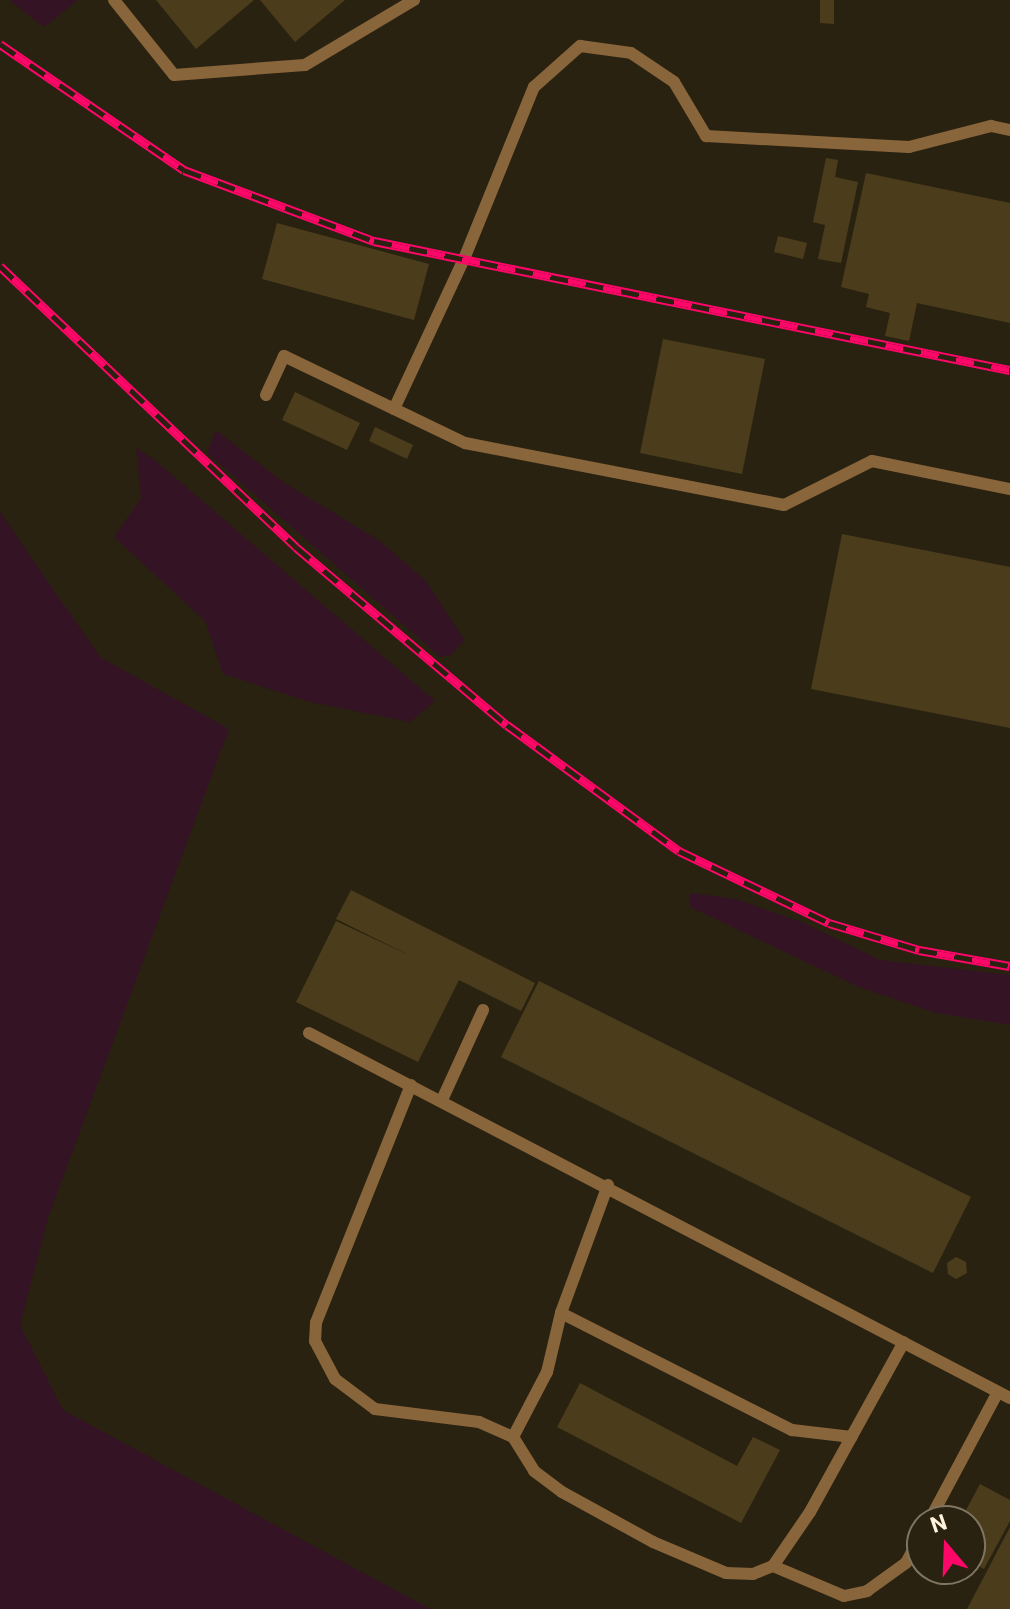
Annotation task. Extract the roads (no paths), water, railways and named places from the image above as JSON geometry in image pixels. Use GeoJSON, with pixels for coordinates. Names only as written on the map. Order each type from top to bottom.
{"type":"FeatureCollection","features":[{"type":"Feature","properties":{"kind":"lane"},"geometry":{"type":"LineString","coordinates":[[114,0],[174,75],[305,65],[414,0]]}},
{"type":"Feature","properties":{"kind":"lane"},"geometry":{"type":"LineString","coordinates":[[394,409],[464,259],[534,87],[580,46],[631,53],[674,82],[706,136],[909,147],[991,126],[1010,130]]}},
{"type":"Feature","properties":{"kind":"lane"},"geometry":{"type":"LineString","coordinates":[[266,395],[284,356],[465,443],[784,505],[872,461],[1010,489]]}},
{"type":"Feature","properties":{"kind":"lane"},"geometry":{"type":"LineString","coordinates":[[442,1100],[483,1010]]}},
{"type":"Feature","properties":{"kind":"lane"},"geometry":{"type":"LineString","coordinates":[[309,1033],[608,1185],[1004,1395],[939,1505]]}},
{"type":"Feature","properties":{"kind":"lane"},"geometry":{"type":"LineString","coordinates":[[411,1085],[316,1323],[315,1341],[335,1379],[375,1409],[479,1422],[513,1437],[534,1471],[562,1492],[653,1542],[726,1573],[753,1574],[773,1566],[852,1437],[904,1342]]}},
{"type":"Feature","properties":{"kind":"lane"},"geometry":{"type":"LineString","coordinates":[[513,1437],[547,1372],[561,1313],[608,1185]]}},
{"type":"Feature","properties":{"kind":"lane"},"geometry":{"type":"LineString","coordinates":[[561,1313],[792,1430],[852,1437]]}},
{"type":"Feature","properties":{"kind":"lane"},"geometry":{"type":"LineString","coordinates":[[773,1566],[844,1596],[867,1591],[906,1563]]}},
{"type":"Feature","properties":{"kind":"railway"},"geometry":{"type":"LineString","coordinates":[[0,44],[184,170],[374,241],[1010,370]]}},
{"type":"Feature","properties":{"kind":"railway"},"geometry":{"type":"LineString","coordinates":[[0,266],[296,547],[507,725],[679,851],[829,923],[919,950],[1010,966]]}}]}
